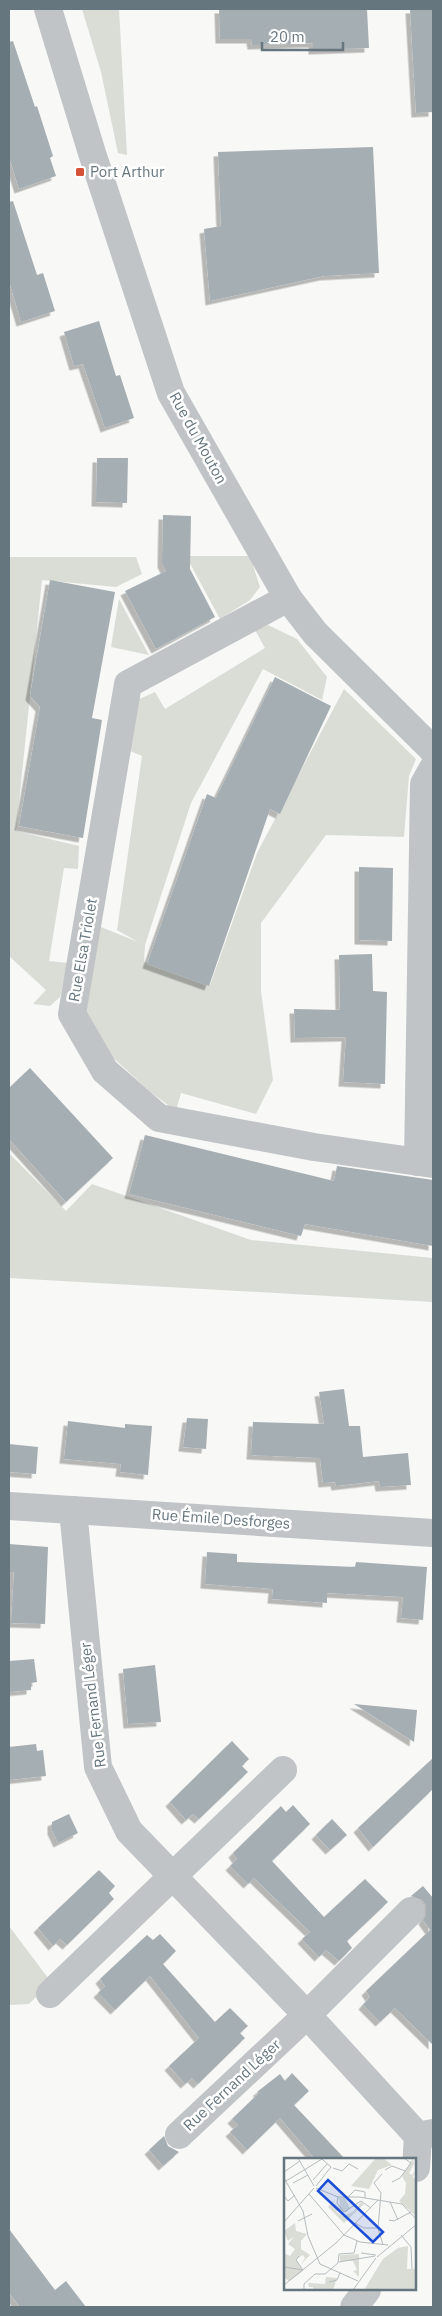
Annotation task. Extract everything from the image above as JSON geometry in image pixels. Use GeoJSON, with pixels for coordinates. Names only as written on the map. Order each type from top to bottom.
{"type":"FeatureCollection","features":[{"type":"Feature","properties":{"kind":"street","name":"Rue du Mouton"},"geometry":{"type":"LineString","coordinates":[[48,9],[92,153],[171,393],[288,598],[315,633],[433,750]]}},
{"type":"Feature","properties":{"kind":"street","name":"Rue Elsa Triolet"},"geometry":{"type":"LineString","coordinates":[[288,598],[128,684],[72,1014],[105,1071],[159,1118],[314,1147],[426,1163]]}},
{"type":"Feature","properties":{"kind":"street"},"geometry":{"type":"LineString","coordinates":[[426,1163],[424,784],[433,768]]}},
{"type":"Feature","properties":{"kind":"street","name":"Rue Émile Desforges"},"geometry":{"type":"LineString","coordinates":[[9,1506],[433,1533]]}},
{"type":"Feature","properties":{"kind":"street","name":"Rue Fernand Léger"},"geometry":{"type":"LineString","coordinates":[[73,1510],[98,1768],[129,1831],[426,2134]]}},
{"type":"Feature","properties":{"kind":"street"},"geometry":{"type":"LineString","coordinates":[[50,1994],[283,1770]]}},
{"type":"Feature","properties":{"kind":"street","name":"Rue Fernand Léger"},"geometry":{"type":"LineString","coordinates":[[179,2135],[307,2014],[411,1911]]}},
{"type":"Feature","properties":{"kind":"street"},"geometry":{"type":"LineString","coordinates":[[417,2165],[426,2134]]}},
{"type":"Feature","properties":{"kind":"street"},"geometry":{"type":"LineString","coordinates":[[354,2307],[366,2291]]}},
{"type":"Feature","properties":{"kind":"shaded area"},"geometry":{"type":"Polygon","coordinates":[[[82,9],[119,9],[127,155],[118,153],[101,72],[82,9]]]}},
{"type":"Feature","properties":{"kind":"shaded area"},"geometry":{"type":"Polygon","coordinates":[[[186,556],[250,556],[260,587],[250,600],[220,619],[186,556]]]}},
{"type":"Feature","properties":{"kind":"shaded area"},"geometry":{"type":"Polygon","coordinates":[[[9,557],[136,557],[142,574],[116,587],[42,580],[16,831],[79,846],[78,869],[64,868],[49,961],[68,963],[60,997],[50,1006],[33,1004],[46,990],[9,956],[9,557]]]}},
{"type":"Feature","properties":{"kind":"shaded area"},"geometry":{"type":"Polygon","coordinates":[[[119,599],[149,655],[111,647],[119,599]]]}},
{"type":"Feature","properties":{"kind":"shaded area"},"geometry":{"type":"Polygon","coordinates":[[[268,625],[297,639],[327,677],[322,700],[263,669],[191,803],[145,945],[144,962],[210,985],[257,853],[344,689],[416,759],[409,776],[404,837],[326,835],[261,923],[261,991],[273,1080],[256,1114],[181,1093],[176,1111],[149,1091],[106,1051],[83,1006],[96,925],[138,942],[117,930],[142,756],[123,748],[133,702],[155,692],[165,709],[265,648],[255,630],[268,625]]]}},
{"type":"Feature","properties":{"kind":"shaded area"},"geometry":{"type":"Polygon","coordinates":[[[9,1153],[66,1211],[92,1184],[251,1240],[433,1258],[433,1302],[9,1278],[9,1153]]]}},
{"type":"Feature","properties":{"kind":"shaded area"},"geometry":{"type":"Polygon","coordinates":[[[9,1926],[51,1982],[29,2004],[9,2005],[9,1926]]]}},
{"type":"Feature","properties":{"kind":"building"},"geometry":{"type":"Polygon","coordinates":[[[219,9],[367,9],[369,48],[313,50],[313,43],[252,45],[251,39],[220,39],[219,9]]]}},
{"type":"Feature","properties":{"kind":"building"},"geometry":{"type":"Polygon","coordinates":[[[410,9],[433,9],[433,112],[416,113],[410,9]]]}},
{"type":"Feature","properties":{"kind":"building"},"geometry":{"type":"Polygon","coordinates":[[[13,41],[53,156],[50,158],[56,176],[19,189],[9,157],[9,42],[13,41]]]}},
{"type":"Feature","properties":{"kind":"building"},"geometry":{"type":"Polygon","coordinates":[[[373,147],[379,273],[324,276],[210,301],[204,229],[221,226],[218,152],[373,147]]]}},
{"type":"Feature","properties":{"kind":"building"},"geometry":{"type":"Polygon","coordinates":[[[13,201],[37,275],[43,273],[55,311],[21,322],[9,281],[9,202],[13,201]]]}},
{"type":"Feature","properties":{"kind":"building"},"geometry":{"type":"Polygon","coordinates":[[[99,321],[116,376],[120,375],[134,418],[105,428],[83,364],[74,366],[64,332],[99,321]]]}},
{"type":"Feature","properties":{"kind":"building"},"geometry":{"type":"Polygon","coordinates":[[[97,458],[128,458],[127,503],[96,502],[97,458]]]}},
{"type":"Feature","properties":{"kind":"building"},"geometry":{"type":"Polygon","coordinates":[[[163,515],[191,516],[190,569],[215,617],[156,649],[125,591],[166,571],[162,563],[163,515]]]}},
{"type":"Feature","properties":{"kind":"building"},"geometry":{"type":"Polygon","coordinates":[[[50,580],[115,592],[92,718],[102,720],[83,838],[19,826],[40,707],[30,696],[50,580]]]}},
{"type":"Feature","properties":{"kind":"building"},"geometry":{"type":"Polygon","coordinates":[[[275,677],[331,706],[280,814],[270,809],[209,986],[147,964],[207,794],[216,798],[275,677]]]}},
{"type":"Feature","properties":{"kind":"building"},"geometry":{"type":"Polygon","coordinates":[[[359,867],[393,868],[392,941],[359,940],[359,867]]]}},
{"type":"Feature","properties":{"kind":"building"},"geometry":{"type":"Polygon","coordinates":[[[372,954],[373,991],[387,992],[385,1084],[343,1082],[346,1037],[295,1038],[294,1009],[340,1010],[339,955],[372,954]]]}},
{"type":"Feature","properties":{"kind":"building"},"geometry":{"type":"Polygon","coordinates":[[[30,1068],[113,1158],[66,1202],[9,1139],[9,1088],[30,1068]]]}},
{"type":"Feature","properties":{"kind":"building"},"geometry":{"type":"Polygon","coordinates":[[[145,1135],[334,1181],[337,1166],[433,1180],[433,1246],[305,1224],[301,1236],[129,1194],[145,1135]]]}},
{"type":"Feature","properties":{"kind":"building"},"geometry":{"type":"Polygon","coordinates":[[[344,1389],[349,1426],[360,1426],[363,1457],[408,1453],[411,1485],[380,1487],[379,1481],[336,1486],[335,1482],[323,1483],[320,1458],[251,1455],[253,1422],[324,1424],[319,1392],[344,1389]]]}},
{"type":"Feature","properties":{"kind":"building"},"geometry":{"type":"Polygon","coordinates":[[[187,1418],[208,1419],[206,1449],[183,1447],[187,1418]]]}},
{"type":"Feature","properties":{"kind":"building"},"geometry":{"type":"Polygon","coordinates":[[[68,1421],[125,1428],[125,1424],[152,1426],[148,1475],[120,1472],[121,1464],[64,1459],[68,1421]]]}},
{"type":"Feature","properties":{"kind":"building"},"geometry":{"type":"Polygon","coordinates":[[[9,1444],[38,1447],[36,1474],[9,1472],[9,1444]]]}},
{"type":"Feature","properties":{"kind":"building"},"geometry":{"type":"Polygon","coordinates":[[[9,1544],[48,1547],[45,1624],[11,1623],[14,1572],[9,1572],[9,1544]]]}},
{"type":"Feature","properties":{"kind":"building"},"geometry":{"type":"Polygon","coordinates":[[[207,1552],[237,1554],[237,1562],[355,1567],[356,1562],[427,1567],[423,1620],[401,1618],[403,1597],[327,1593],[327,1603],[272,1599],[273,1589],[205,1584],[207,1552]]]}},
{"type":"Feature","properties":{"kind":"building"},"geometry":{"type":"Polygon","coordinates":[[[34,1659],[37,1682],[31,1683],[31,1690],[9,1692],[9,1661],[34,1659]]]}},
{"type":"Feature","properties":{"kind":"building"},"geometry":{"type":"Polygon","coordinates":[[[155,1665],[161,1722],[128,1724],[123,1669],[155,1665]]]}},
{"type":"Feature","properties":{"kind":"building"},"geometry":{"type":"Polygon","coordinates":[[[354,1704],[417,1710],[414,1742],[354,1704]]]}},
{"type":"Feature","properties":{"kind":"building"},"geometry":{"type":"Polygon","coordinates":[[[232,1741],[249,1759],[242,1766],[248,1772],[199,1819],[193,1814],[186,1820],[170,1802],[232,1741]]]}},
{"type":"Feature","properties":{"kind":"building"},"geometry":{"type":"Polygon","coordinates":[[[36,1744],[37,1751],[43,1750],[46,1776],[9,1780],[9,1747],[36,1744]]]}},
{"type":"Feature","properties":{"kind":"building"},"geometry":{"type":"Polygon","coordinates":[[[433,1758],[433,1789],[373,1847],[358,1828],[433,1758]]]}},
{"type":"Feature","properties":{"kind":"building"},"geometry":{"type":"Polygon","coordinates":[[[293,1805],[310,1824],[272,1861],[324,1917],[365,1879],[388,1902],[347,1941],[352,1948],[339,1961],[326,1950],[319,1957],[302,1939],[310,1932],[254,1878],[248,1884],[230,1866],[237,1859],[233,1853],[281,1806],[286,1812],[293,1805]]]}},
{"type":"Feature","properties":{"kind":"building"},"geometry":{"type":"Polygon","coordinates":[[[69,1814],[78,1833],[58,1843],[52,1830],[52,1822],[69,1814]]]}},
{"type":"Feature","properties":{"kind":"building"},"geometry":{"type":"Polygon","coordinates":[[[332,1819],[347,1835],[330,1850],[316,1835],[332,1819]]]}},
{"type":"Feature","properties":{"kind":"building"},"geometry":{"type":"Polygon","coordinates":[[[99,1870],[115,1886],[109,1893],[114,1899],[67,1945],[60,1939],[53,1946],[38,1928],[99,1870]]]}},
{"type":"Feature","properties":{"kind":"building"},"geometry":{"type":"Polygon","coordinates":[[[423,1886],[433,1898],[433,2045],[395,2008],[380,2022],[363,2005],[370,1997],[366,1991],[430,1930],[423,1920],[426,1915],[426,1906],[422,1900],[411,1896],[423,1886]]]}},
{"type":"Feature","properties":{"kind":"building"},"geometry":{"type":"Polygon","coordinates":[[[160,1934],[176,1951],[163,1964],[215,2022],[230,2008],[248,2026],[240,2033],[245,2038],[198,2084],[192,2078],[185,2084],[169,2066],[199,2038],[150,1976],[115,2010],[98,1993],[105,1986],[100,1979],[147,1935],[153,1940],[160,1934]]]}},
{"type":"Feature","properties":{"kind":"building"},"geometry":{"type":"Polygon","coordinates":[[[292,2073],[309,2091],[294,2105],[344,2158],[314,2158],[280,2118],[247,2150],[230,2132],[238,2125],[232,2119],[259,2093],[257,2092],[280,2074],[285,2081],[292,2073]]]}},
{"type":"Feature","properties":{"kind":"building"},"geometry":{"type":"Polygon","coordinates":[[[164,2136],[168,2146],[179,2152],[163,2166],[149,2150],[164,2136]]]}},
{"type":"Feature","properties":{"kind":"building"},"geometry":{"type":"Polygon","coordinates":[[[9,2229],[55,2290],[66,2281],[86,2307],[20,2307],[9,2293],[9,2229]]]}},
{"type":"Feature","properties":{"kind":"place","name":"Port Arthur"},"geometry":{"type":"Point","coordinates":[80,172]}}]}
